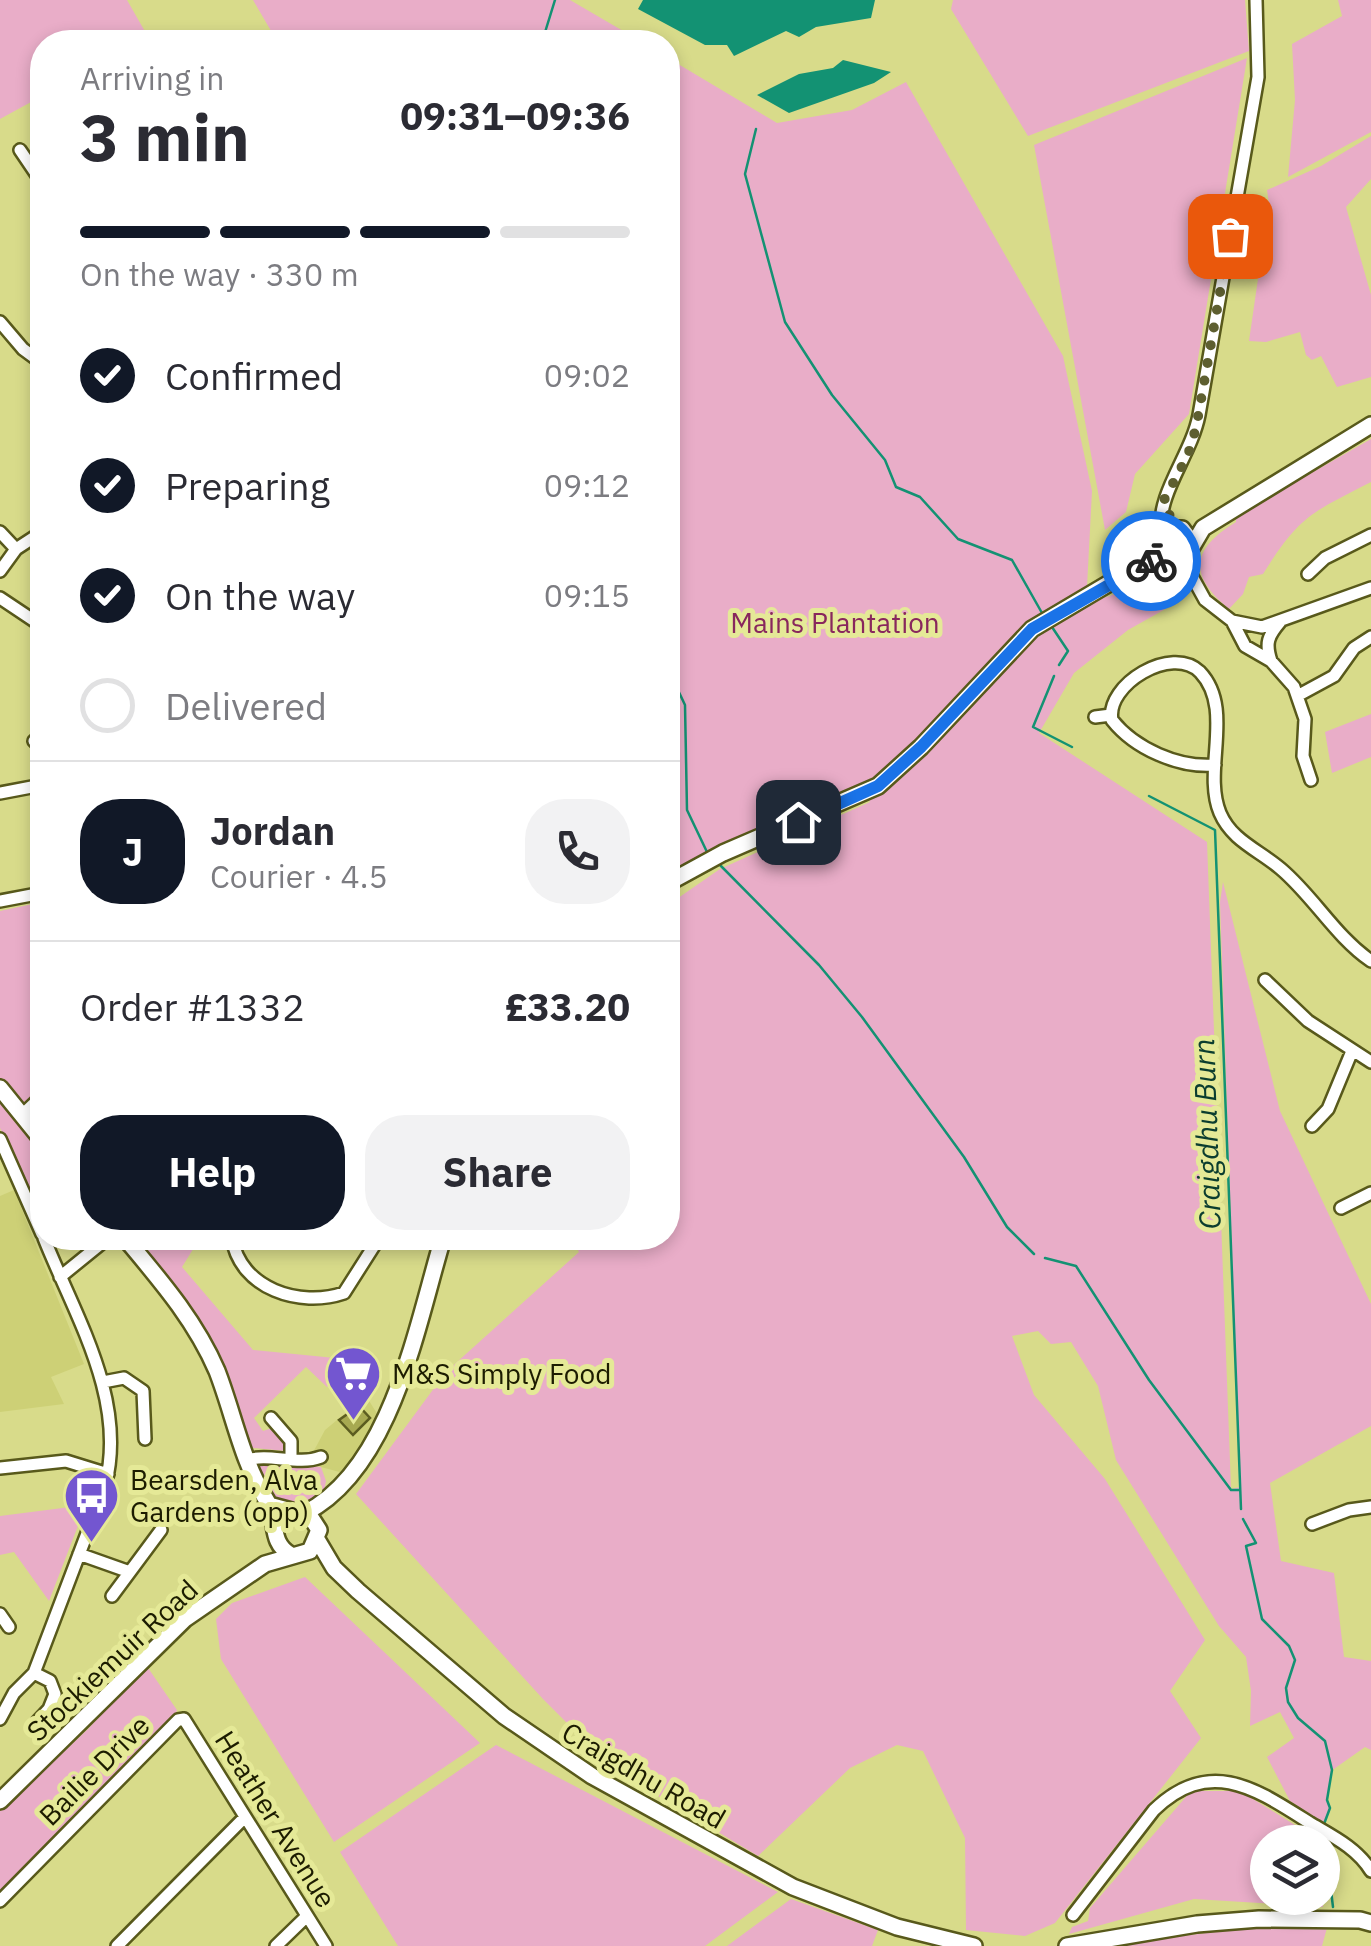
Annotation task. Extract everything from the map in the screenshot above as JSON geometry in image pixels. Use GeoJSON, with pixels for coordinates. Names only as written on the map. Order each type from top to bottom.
{"type":"FeatureCollection","features":[{"type":"Feature","properties":{"kind":"main road"},"geometry":{"type":"LineString","coordinates":[[680,876],[723,853],[878,786],[921,747],[1032,629],[1145,562],[1177,548],[1371,425]]}},
{"type":"Feature","properties":{"kind":"main road"},"geometry":{"type":"LineString","coordinates":[[0,1088],[30,1125]]}},
{"type":"Feature","properties":{"kind":"main road"},"geometry":{"type":"LineString","coordinates":[[134,1250],[197,1330],[218,1373],[246,1460],[269,1505],[276,1534]]}},
{"type":"Feature","properties":{"kind":"main road"},"geometry":{"type":"LineString","coordinates":[[298,1554],[318,1533],[327,1502],[362,1463],[379,1431],[406,1361],[439,1250]]}},
{"type":"Feature","properties":{"kind":"main road"},"geometry":{"type":"LineString","coordinates":[[265,1564],[276,1534],[298,1512],[327,1502]]}},
{"type":"Feature","properties":{"kind":"main road"},"geometry":{"type":"LineString","coordinates":[[269,1505],[298,1512]]}},
{"type":"Feature","properties":{"kind":"main road","name":"Craigdhu Road"},"geometry":{"type":"LineString","coordinates":[[298,1512],[318,1533],[334,1568]]}},
{"type":"Feature","properties":{"kind":"main road","name":"Craigdhu Road"},"geometry":{"type":"LineString","coordinates":[[276,1534],[298,1554],[334,1568],[535,1740],[634,1800],[793,1888],[897,1927],[974,1946]]}},
{"type":"Feature","properties":{"kind":"main road","name":"Stockiemuir Road"},"geometry":{"type":"LineString","coordinates":[[0,1801],[185,1619],[265,1564],[298,1554]]}},
{"type":"Feature","properties":{"kind":"main road"},"geometry":{"type":"LineString","coordinates":[[1067,1946],[1196,1924],[1367,1918]]}},
{"type":"Feature","properties":{"kind":"street"},"geometry":{"type":"LineString","coordinates":[[1256,0],[1258,77],[1199,415],[1188,455],[1163,502],[1177,548],[1204,600],[1260,637],[1271,661],[1299,696],[1312,780]]}},
{"type":"Feature","properties":{"kind":"street"},"geometry":{"type":"LineString","coordinates":[[20,150],[30,160]]}},
{"type":"Feature","properties":{"kind":"street"},"geometry":{"type":"LineString","coordinates":[[0,322],[30,354]]}},
{"type":"Feature","properties":{"kind":"street"},"geometry":{"type":"LineString","coordinates":[[0,532],[16,549]]}},
{"type":"Feature","properties":{"kind":"street"},"geometry":{"type":"LineString","coordinates":[[1308,574],[1335,552],[1371,535]]}},
{"type":"Feature","properties":{"kind":"street"},"geometry":{"type":"LineString","coordinates":[[0,571],[16,549],[30,540]]}},
{"type":"Feature","properties":{"kind":"street"},"geometry":{"type":"LineString","coordinates":[[1232,621],[1245,646],[1280,622],[1371,588]]}},
{"type":"Feature","properties":{"kind":"street"},"geometry":{"type":"LineString","coordinates":[[0,598],[30,618]]}},
{"type":"Feature","properties":{"kind":"street"},"geometry":{"type":"LineString","coordinates":[[1242,636],[1260,637]]}},
{"type":"Feature","properties":{"kind":"street"},"geometry":{"type":"LineString","coordinates":[[1299,696],[1334,676],[1354,648],[1371,637]]}},
{"type":"Feature","properties":{"kind":"street"},"geometry":{"type":"LineString","coordinates":[[1215,765],[1193,766],[1172,761],[1118,727],[1111,715],[1114,700],[1148,670],[1166,663],[1188,664],[1203,676],[1214,698],[1218,805],[1230,829],[1295,882],[1348,943],[1371,961]]}},
{"type":"Feature","properties":{"kind":"street"},"geometry":{"type":"LineString","coordinates":[[1095,717],[1111,715]]}},
{"type":"Feature","properties":{"kind":"street"},"geometry":{"type":"LineString","coordinates":[[0,793],[30,787]]}},
{"type":"Feature","properties":{"kind":"street"},"geometry":{"type":"LineString","coordinates":[[0,901],[30,895]]}},
{"type":"Feature","properties":{"kind":"street"},"geometry":{"type":"LineString","coordinates":[[1265,980],[1308,1021],[1371,1062]]}},
{"type":"Feature","properties":{"kind":"street"},"geometry":{"type":"LineString","coordinates":[[1267,1002],[1277,992]]}},
{"type":"Feature","properties":{"kind":"street"},"geometry":{"type":"LineString","coordinates":[[1312,1126],[1328,1109],[1352,1051]]}},
{"type":"Feature","properties":{"kind":"street"},"geometry":{"type":"LineString","coordinates":[[22,1115],[30,1107]]}},
{"type":"Feature","properties":{"kind":"street"},"geometry":{"type":"LineString","coordinates":[[1328,1109],[1340,1116]]}},
{"type":"Feature","properties":{"kind":"street"},"geometry":{"type":"LineString","coordinates":[[0,1139],[30,1207]]}},
{"type":"Feature","properties":{"kind":"street"},"geometry":{"type":"LineString","coordinates":[[1341,1208],[1359,1206],[1371,1193]]}},
{"type":"Feature","properties":{"kind":"street"},"geometry":{"type":"LineString","coordinates":[[1,1707],[34,1673],[108,1474],[111,1429],[103,1382],[49,1250]]}},
{"type":"Feature","properties":{"kind":"street"},"geometry":{"type":"LineString","coordinates":[[60,1277],[93,1250]]}},
{"type":"Feature","properties":{"kind":"street"},"geometry":{"type":"LineString","coordinates":[[235,1250],[272,1292],[288,1298],[344,1292],[371,1250]]}},
{"type":"Feature","properties":{"kind":"street"},"geometry":{"type":"LineString","coordinates":[[103,1382],[124,1378],[143,1392],[147,1401],[145,1439]]}},
{"type":"Feature","properties":{"kind":"street"},"geometry":{"type":"LineString","coordinates":[[271,1418],[291,1441],[291,1459]]}},
{"type":"Feature","properties":{"kind":"street"},"geometry":{"type":"LineString","coordinates":[[246,1460],[311,1461],[321,1457]]}},
{"type":"Feature","properties":{"kind":"street"},"geometry":{"type":"LineString","coordinates":[[0,1468],[66,1462],[108,1474]]}},
{"type":"Feature","properties":{"kind":"street"},"geometry":{"type":"LineString","coordinates":[[1312,1524],[1349,1510],[1371,1507]]}},
{"type":"Feature","properties":{"kind":"street"},"geometry":{"type":"LineString","coordinates":[[112,1596],[161,1530]]}},
{"type":"Feature","properties":{"kind":"street"},"geometry":{"type":"LineString","coordinates":[[80,1554],[127,1571]]}},
{"type":"Feature","properties":{"kind":"street"},"geometry":{"type":"LineString","coordinates":[[0,1614],[9,1626]]}},
{"type":"Feature","properties":{"kind":"street"},"geometry":{"type":"LineString","coordinates":[[34,1673],[50,1682],[54,1694],[49,1709],[36,1723]]}},
{"type":"Feature","properties":{"kind":"street","name":"Heather Avenue"},"geometry":{"type":"LineString","coordinates":[[184,1719],[326,1946]]}},
{"type":"Feature","properties":{"kind":"street","name":"Bailie Drive"},"geometry":{"type":"LineString","coordinates":[[0,1901],[178,1720],[184,1719]]}},
{"type":"Feature","properties":{"kind":"street"},"geometry":{"type":"LineString","coordinates":[[1073,1915],[1139,1827],[1169,1796],[1209,1781],[1242,1783],[1278,1802],[1356,1852],[1371,1871]]}},
{"type":"Feature","properties":{"kind":"street"},"geometry":{"type":"LineString","coordinates":[[117,1946],[245,1817]]}},
{"type":"Feature","properties":{"kind":"street"},"geometry":{"type":"LineString","coordinates":[[276,1946],[307,1916]]}},
{"type":"Feature","properties":{"kind":"shaded area"},"geometry":{"type":"Polygon","coordinates":[[[643,0],[875,0],[871,18],[816,27],[799,37],[786,31],[734,56],[727,45],[705,45],[638,9],[643,0]]]}},
{"type":"Feature","properties":{"kind":"shaded area"},"geometry":{"type":"Polygon","coordinates":[[[843,60],[891,72],[874,83],[789,113],[757,95],[799,74],[833,68],[843,60]]]}},
{"type":"Feature","properties":{"kind":"shaded area"},"geometry":{"type":"Polygon","coordinates":[[[14,1190],[30,1230],[30,1250],[38,1250],[84,1364],[51,1377],[64,1404],[0,1412],[0,1196],[14,1190]]]}},
{"type":"Feature","properties":{"kind":"shaded area"},"geometry":{"type":"Polygon","coordinates":[[[366,1396],[378,1415],[367,1446],[347,1474],[321,1467],[310,1458],[325,1430],[366,1396]]]}},
{"type":"Feature","properties":{"kind":"green space"},"geometry":{"type":"Polygon","coordinates":[[[0,0],[127,0],[144,30],[30,30],[30,103],[0,119],[0,0]]]}},
{"type":"Feature","properties":{"kind":"green space"},"geometry":{"type":"Polygon","coordinates":[[[253,0],[570,0],[621,30],[270,30],[253,0]]]}},
{"type":"Feature","properties":{"kind":"green space"},"geometry":{"type":"Polygon","coordinates":[[[953,0],[1245,0],[1249,51],[1028,136],[951,9],[953,0]]]}},
{"type":"Feature","properties":{"kind":"green space"},"geometry":{"type":"Polygon","coordinates":[[[1338,0],[1371,0],[1371,132],[1288,177],[1295,100],[1292,44],[1342,16],[1338,0]]]}},
{"type":"Feature","properties":{"kind":"green space"},"geometry":{"type":"Polygon","coordinates":[[[1247,58],[1189,414],[1135,474],[1126,512],[1105,530],[1034,145],[1247,58]]]}},
{"type":"Feature","properties":{"kind":"green space","name":"Mains Plantation"},"geometry":{"type":"Polygon","coordinates":[[[680,65],[777,123],[852,110],[906,82],[1063,356],[1092,491],[1087,587],[1057,609],[1110,596],[1157,572],[1178,579],[1185,598],[1128,630],[1074,673],[1039,733],[1207,842],[1231,1489],[1240,1487],[1220,902],[1223,882],[1280,1111],[1371,1304],[1371,1426],[1270,1483],[1281,1561],[1334,1573],[1344,1657],[1371,1661],[1371,1750],[1365,1747],[1331,1771],[1327,1800],[1330,1808],[1324,1823],[1290,1801],[1267,1757],[1294,1738],[1280,1712],[1250,1726],[1251,1691],[1246,1657],[1219,1626],[1116,1460],[1098,1386],[1071,1342],[1051,1344],[1038,1331],[1012,1336],[1034,1395],[1105,1479],[1205,1640],[1170,1691],[1201,1738],[1055,1923],[1025,1936],[966,1930],[965,1838],[923,1751],[897,1745],[850,1768],[758,1856],[613,1769],[543,1699],[356,1494],[446,1372],[578,1250],[680,1250],[680,897],[720,869],[870,802],[864,788],[680,869],[680,65]]]}},
{"type":"Feature","properties":{"kind":"green space"},"geometry":{"type":"Polygon","coordinates":[[[1371,136],[1371,179],[1346,207],[1371,295],[1371,377],[1337,387],[1321,356],[1312,360],[1306,355],[1300,332],[1266,342],[1249,341],[1269,203],[1267,190],[1321,166],[1371,136]]]}},
{"type":"Feature","properties":{"kind":"green space"},"geometry":{"type":"Polygon","coordinates":[[[1371,439],[1371,482],[1308,517],[1263,574],[1249,577],[1243,594],[1229,609],[1215,596],[1201,573],[1200,562],[1211,542],[1236,522],[1236,516],[1371,439]]]}},
{"type":"Feature","properties":{"kind":"green space"},"geometry":{"type":"Polygon","coordinates":[[[1371,714],[1371,757],[1332,773],[1325,732],[1371,714]]]}},
{"type":"Feature","properties":{"kind":"green space"},"geometry":{"type":"Polygon","coordinates":[[[30,905],[30,1127],[26,1131],[30,1136],[30,1194],[0,1128],[0,911],[30,905]]]}},
{"type":"Feature","properties":{"kind":"green space"},"geometry":{"type":"Polygon","coordinates":[[[146,1250],[193,1250],[182,1267],[253,1350],[345,1359],[351,1374],[327,1387],[306,1367],[254,1418],[263,1431],[272,1428],[287,1443],[286,1451],[253,1448],[249,1444],[220,1355],[146,1250]]]}},
{"type":"Feature","properties":{"kind":"green space"},"geometry":{"type":"Polygon","coordinates":[[[263,1461],[321,1467],[326,1481],[323,1496],[299,1506],[281,1502],[256,1465],[263,1461]]]}},
{"type":"Feature","properties":{"kind":"green space"},"geometry":{"type":"Polygon","coordinates":[[[86,1505],[49,1601],[14,1552],[0,1555],[0,1516],[86,1505]]]}},
{"type":"Feature","properties":{"kind":"green space"},"geometry":{"type":"Polygon","coordinates":[[[305,1577],[480,1743],[334,1842],[221,1659],[216,1619],[232,1603],[305,1577]]]}},
{"type":"Feature","properties":{"kind":"green space"},"geometry":{"type":"Polygon","coordinates":[[[146,1665],[177,1710],[174,1719],[0,1894],[0,1811],[88,1729],[146,1665]]]}},
{"type":"Feature","properties":{"kind":"green space"},"geometry":{"type":"Polygon","coordinates":[[[496,1745],[778,1892],[705,1946],[398,1946],[340,1852],[496,1745]]]}},
{"type":"Feature","properties":{"kind":"green space"},"geometry":{"type":"Polygon","coordinates":[[[1191,1791],[1240,1791],[1295,1825],[1250,1825],[1250,1902],[1194,1899],[1069,1934],[1072,1927],[1088,1921],[1090,1908],[1191,1791]]]}},
{"type":"Feature","properties":{"kind":"green space"},"geometry":{"type":"Polygon","coordinates":[[[791,1899],[878,1930],[872,1946],[727,1946],[791,1899]]]}},
{"type":"Feature","properties":{"kind":"green space"},"geometry":{"type":"Polygon","coordinates":[[[1252,1927],[1327,1928],[1322,1946],[1105,1946],[1252,1927]]]}},
{"type":"Feature","properties":{"kind":"building","name":"M&S Simply Food"},"geometry":{"type":"Polygon","coordinates":[[[359,1406],[370,1418],[353,1435],[339,1420],[359,1406]]]}},
{"type":"Feature","properties":{"kind":"waterway"},"geometry":{"type":"LineString","coordinates":[[546,30],[555,0]]}},
{"type":"Feature","properties":{"kind":"waterway"},"geometry":{"type":"LineString","coordinates":[[756,129],[745,174],[785,322],[832,395],[885,460],[896,487],[920,497],[958,539],[1012,560],[1042,613]]}},
{"type":"Feature","properties":{"kind":"waterway"},"geometry":{"type":"LineString","coordinates":[[1052,627],[1068,651],[1059,665]]}},
{"type":"Feature","properties":{"kind":"waterway"},"geometry":{"type":"LineString","coordinates":[[1054,676],[1033,727],[1072,747]]}},
{"type":"Feature","properties":{"kind":"waterway"},"geometry":{"type":"LineString","coordinates":[[680,694],[685,705],[687,810],[707,852]]}},
{"type":"Feature","properties":{"kind":"waterway","name":"Craigdhu Burn"},"geometry":{"type":"LineString","coordinates":[[1149,796],[1215,830],[1241,1509]]}},
{"type":"Feature","properties":{"kind":"waterway"},"geometry":{"type":"LineString","coordinates":[[719,864],[819,965],[862,1017],[964,1157],[1007,1227],[1034,1254]]}},
{"type":"Feature","properties":{"kind":"waterway"},"geometry":{"type":"LineString","coordinates":[[1045,1258],[1076,1266],[1149,1380],[1231,1490],[1240,1490]]}},
{"type":"Feature","properties":{"kind":"waterway","name":"Craigdhu Burn"},"geometry":{"type":"LineString","coordinates":[[1243,1519],[1256,1543],[1246,1546],[1262,1619],[1289,1646],[1295,1660],[1286,1688],[1288,1702],[1298,1718],[1325,1741],[1332,1770],[1327,1800],[1330,1808],[1324,1824]]}},
{"type":"Feature","properties":{"kind":"way so far"},"geometry":{"type":"LineString","coordinates":[[1151,561],[1164,560],[1157,550],[1158,539],[1166,530],[1176,528],[1167,517],[1163,502],[1188,455],[1196,428],[1230,236]]}},
{"type":"Feature","properties":{"kind":"place","name":"M&S Simply Food"},"geometry":{"type":"Point","coordinates":[353,1422]}},
{"type":"Feature","properties":{"kind":"place","name":"Bearsden, Alva Gardens (opp)"},"geometry":{"type":"Point","coordinates":[91,1544]}},
{"type":"Feature","properties":{"kind":"route"},"geometry":{"type":"LineString","coordinates":[[798,822],[878,786],[921,747],[1032,629],[1151,561]]}}]}
